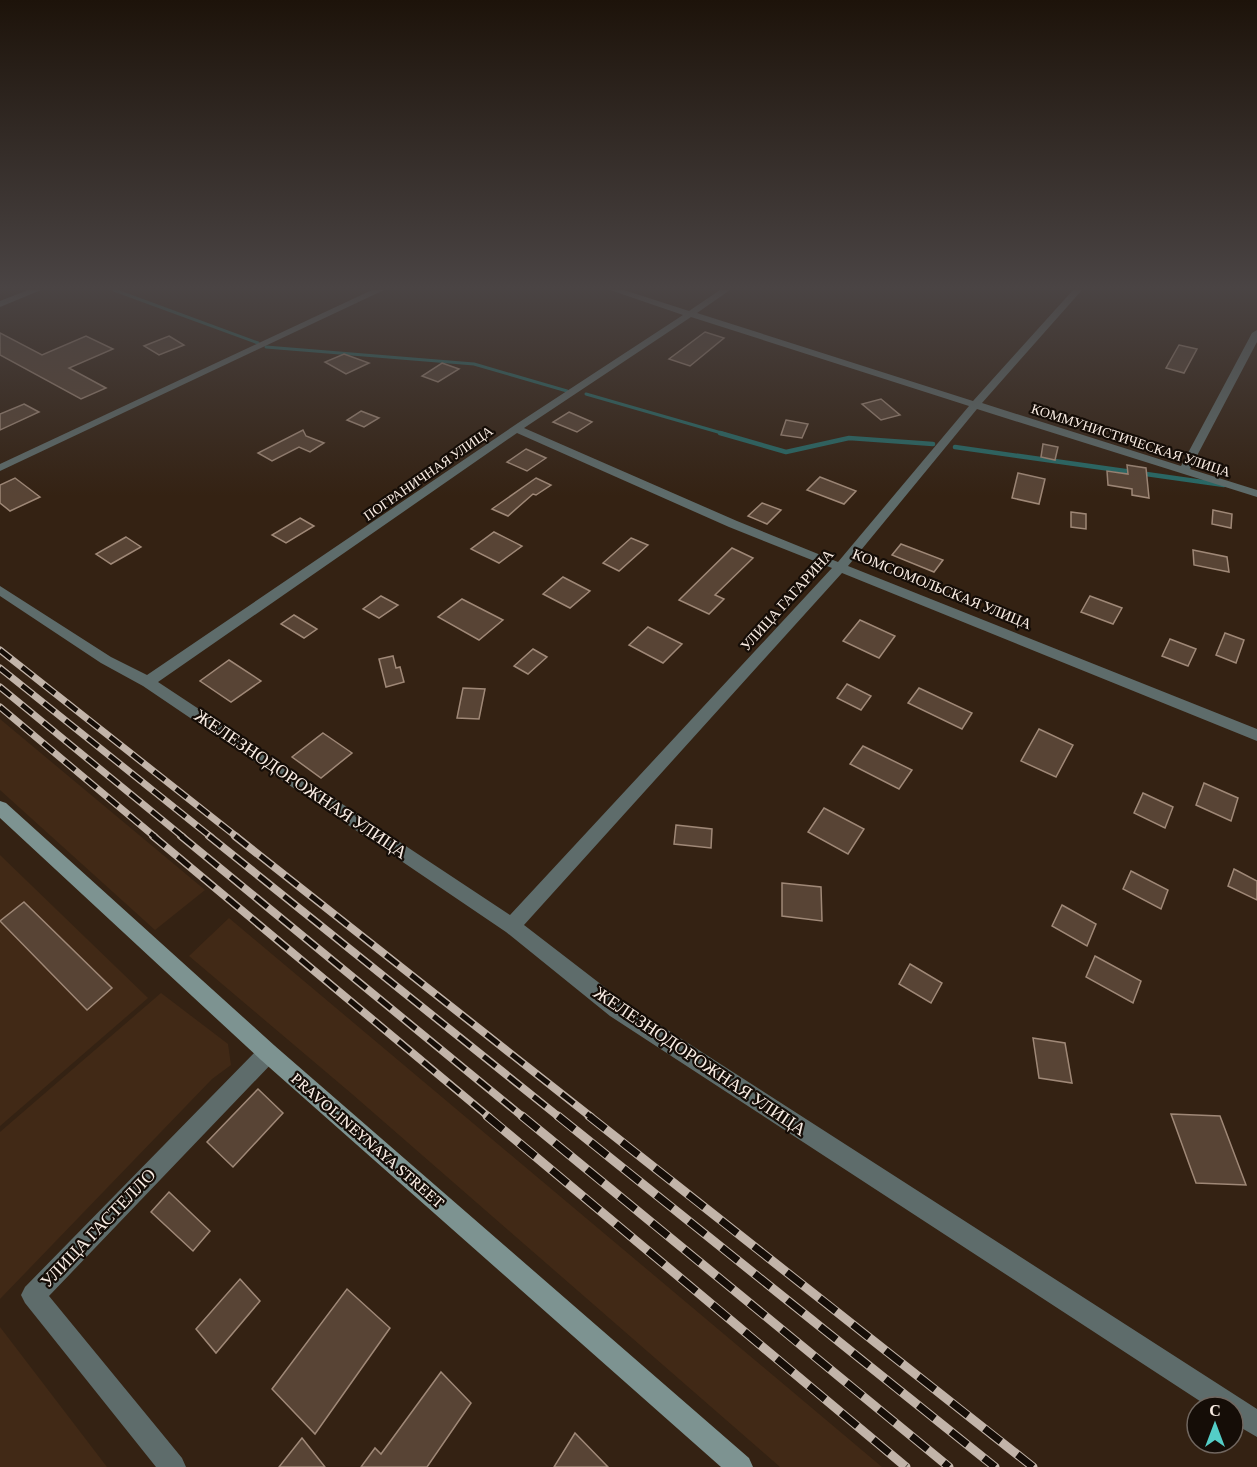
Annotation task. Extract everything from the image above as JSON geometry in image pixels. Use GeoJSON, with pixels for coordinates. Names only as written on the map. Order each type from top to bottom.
{"type":"FeatureCollection","features":[{"type":"Feature","properties":{"kind":"main road","name":"PRAVOLINEYNAYA STREET"},"geometry":{"type":"LineString","coordinates":[[0,808],[268,1053],[740,1467]]}},
{"type":"Feature","properties":{"kind":"street"},"geometry":{"type":"LineString","coordinates":[[0,468],[234,358]]}},
{"type":"Feature","properties":{"kind":"street","name":"ПОГРАНИЧНАЯ УЛИЦА"},"geometry":{"type":"LineString","coordinates":[[148,682],[623,358]]}},
{"type":"Feature","properties":{"kind":"street","name":"КОММУНИСТИЧЕСКАЯ УЛИЦА"},"geometry":{"type":"LineString","coordinates":[[827,358],[1257,495]]}},
{"type":"Feature","properties":{"kind":"street","name":"УЛИЦА ГАГАРИНА"},"geometry":{"type":"LineString","coordinates":[[512,926],[841,566],[1017,358]]}},
{"type":"Feature","properties":{"kind":"street"},"geometry":{"type":"LineString","coordinates":[[1184,471],[1244,358]]}},
{"type":"Feature","properties":{"kind":"street","name":"КОМСОМОЛЬСКАЯ УЛИЦА"},"geometry":{"type":"LineString","coordinates":[[517,429],[733,524],[1257,735]]}},
{"type":"Feature","properties":{"kind":"street","name":"ЖЕЛЕЗНОДОРОЖНАЯ УЛИЦА"},"geometry":{"type":"LineString","coordinates":[[0,590],[106,660],[148,682],[512,926],[617,1009],[1212,1395]]}},
{"type":"Feature","properties":{"kind":"street","name":"УЛИЦА ГАСТЕЛЛО"},"geometry":{"type":"LineString","coordinates":[[173,1467],[33,1295],[268,1053]]}},
{"type":"Feature","properties":{"kind":"shaded area"},"geometry":{"type":"Polygon","coordinates":[[[0,719],[205,890],[155,930],[0,790],[0,719]]]}},
{"type":"Feature","properties":{"kind":"shaded area"},"geometry":{"type":"Polygon","coordinates":[[[0,855],[148,998],[0,1126],[0,855]]]}},
{"type":"Feature","properties":{"kind":"shaded area"},"geometry":{"type":"Polygon","coordinates":[[[229,918],[882,1467],[780,1467],[352,1094],[189,956],[229,918]]]}},
{"type":"Feature","properties":{"kind":"shaded area"},"geometry":{"type":"Polygon","coordinates":[[[161,993],[228,1044],[231,1065],[212,1079],[0,1299],[0,1132],[161,993]]]}},
{"type":"Feature","properties":{"kind":"shaded area"},"geometry":{"type":"Polygon","coordinates":[[[0,1327],[107,1467],[0,1467],[0,1327]]]}},
{"type":"Feature","properties":{"kind":"building"},"geometry":{"type":"Polygon","coordinates":[[[6,358],[91,358],[69,368],[106,388],[81,399],[6,358]]]}},
{"type":"Feature","properties":{"kind":"building"},"geometry":{"type":"Polygon","coordinates":[[[333,358],[356,358],[369,363],[346,374],[325,362],[333,358]]]}},
{"type":"Feature","properties":{"kind":"building"},"geometry":{"type":"Polygon","coordinates":[[[670,358],[699,358],[690,366],[670,358]]]}},
{"type":"Feature","properties":{"kind":"building"},"geometry":{"type":"Polygon","coordinates":[[[1171,358],[1192,358],[1184,373],[1166,368],[1171,358]]]}},
{"type":"Feature","properties":{"kind":"building"},"geometry":{"type":"Polygon","coordinates":[[[442,363],[459,369],[438,382],[422,376],[442,363]]]}},
{"type":"Feature","properties":{"kind":"building"},"geometry":{"type":"Polygon","coordinates":[[[881,399],[900,415],[881,420],[862,404],[881,399]]]}},
{"type":"Feature","properties":{"kind":"building"},"geometry":{"type":"Polygon","coordinates":[[[24,404],[39,412],[0,430],[0,414],[24,404]]]}},
{"type":"Feature","properties":{"kind":"building"},"geometry":{"type":"Polygon","coordinates":[[[361,411],[379,418],[364,427],[347,420],[361,411]]]}},
{"type":"Feature","properties":{"kind":"building"},"geometry":{"type":"Polygon","coordinates":[[[569,412],[592,422],[577,432],[553,422],[569,412]]]}},
{"type":"Feature","properties":{"kind":"building"},"geometry":{"type":"Polygon","coordinates":[[[786,420],[808,424],[802,438],[781,435],[786,420]]]}},
{"type":"Feature","properties":{"kind":"building"},"geometry":{"type":"Polygon","coordinates":[[[303,430],[306,436],[324,443],[310,452],[299,447],[272,461],[258,453],[303,430]]]}},
{"type":"Feature","properties":{"kind":"building"},"geometry":{"type":"Polygon","coordinates":[[[1043,444],[1058,447],[1055,460],[1041,457],[1043,444]]]}},
{"type":"Feature","properties":{"kind":"building"},"geometry":{"type":"Polygon","coordinates":[[[526,449],[546,458],[527,471],[507,462],[526,449]]]}},
{"type":"Feature","properties":{"kind":"building"},"geometry":{"type":"Polygon","coordinates":[[[1127,465],[1146,468],[1149,498],[1132,495],[1132,489],[1108,485],[1107,471],[1128,474],[1127,465]]]}},
{"type":"Feature","properties":{"kind":"building"},"geometry":{"type":"Polygon","coordinates":[[[1018,473],[1045,479],[1039,504],[1012,498],[1018,473]]]}},
{"type":"Feature","properties":{"kind":"building"},"geometry":{"type":"Polygon","coordinates":[[[820,477],[856,491],[844,504],[807,490],[820,477]]]}},
{"type":"Feature","properties":{"kind":"building"},"geometry":{"type":"Polygon","coordinates":[[[15,478],[40,497],[10,511],[0,503],[0,485],[15,478]]]}},
{"type":"Feature","properties":{"kind":"building"},"geometry":{"type":"Polygon","coordinates":[[[536,478],[551,485],[536,495],[533,494],[508,516],[492,509],[536,478]]]}},
{"type":"Feature","properties":{"kind":"building"},"geometry":{"type":"Polygon","coordinates":[[[762,503],[781,510],[767,524],[748,516],[762,503]]]}},
{"type":"Feature","properties":{"kind":"building"},"geometry":{"type":"Polygon","coordinates":[[[1213,510],[1232,514],[1231,528],[1212,524],[1213,510]]]}},
{"type":"Feature","properties":{"kind":"building"},"geometry":{"type":"Polygon","coordinates":[[[1071,512],[1086,514],[1086,529],[1071,527],[1071,512]]]}},
{"type":"Feature","properties":{"kind":"building"},"geometry":{"type":"Polygon","coordinates":[[[300,518],[314,526],[286,543],[272,535],[300,518]]]}},
{"type":"Feature","properties":{"kind":"building"},"geometry":{"type":"Polygon","coordinates":[[[494,532],[522,546],[499,563],[471,549],[494,532]]]}},
{"type":"Feature","properties":{"kind":"building"},"geometry":{"type":"Polygon","coordinates":[[[126,537],[141,547],[111,564],[96,554],[126,537]]]}},
{"type":"Feature","properties":{"kind":"building"},"geometry":{"type":"Polygon","coordinates":[[[631,538],[648,545],[619,571],[603,563],[631,538]]]}},
{"type":"Feature","properties":{"kind":"building"},"geometry":{"type":"Polygon","coordinates":[[[901,544],[943,560],[934,572],[892,555],[901,544]]]}},
{"type":"Feature","properties":{"kind":"building"},"geometry":{"type":"Polygon","coordinates":[[[732,548],[753,558],[715,595],[724,599],[709,614],[679,600],[732,548]]]}},
{"type":"Feature","properties":{"kind":"building"},"geometry":{"type":"Polygon","coordinates":[[[1193,550],[1227,557],[1229,572],[1194,565],[1193,550]]]}},
{"type":"Feature","properties":{"kind":"building"},"geometry":{"type":"Polygon","coordinates":[[[563,577],[590,591],[570,608],[543,594],[563,577]]]}},
{"type":"Feature","properties":{"kind":"building"},"geometry":{"type":"Polygon","coordinates":[[[381,596],[398,605],[379,618],[363,609],[381,596]]]}},
{"type":"Feature","properties":{"kind":"building"},"geometry":{"type":"Polygon","coordinates":[[[1090,596],[1122,608],[1113,624],[1081,612],[1090,596]]]}},
{"type":"Feature","properties":{"kind":"building"},"geometry":{"type":"Polygon","coordinates":[[[462,599],[503,620],[479,640],[438,617],[462,599]]]}},
{"type":"Feature","properties":{"kind":"building"},"geometry":{"type":"Polygon","coordinates":[[[294,615],[317,629],[304,638],[281,624],[294,615]]]}},
{"type":"Feature","properties":{"kind":"building"},"geometry":{"type":"Polygon","coordinates":[[[860,620],[895,636],[879,658],[843,641],[860,620]]]}},
{"type":"Feature","properties":{"kind":"building"},"geometry":{"type":"Polygon","coordinates":[[[648,627],[682,644],[663,663],[629,645],[648,627]]]}},
{"type":"Feature","properties":{"kind":"building"},"geometry":{"type":"Polygon","coordinates":[[[1225,633],[1244,640],[1236,663],[1216,655],[1225,633]]]}},
{"type":"Feature","properties":{"kind":"building"},"geometry":{"type":"Polygon","coordinates":[[[1170,639],[1196,649],[1188,666],[1162,656],[1170,639]]]}},
{"type":"Feature","properties":{"kind":"building"},"geometry":{"type":"Polygon","coordinates":[[[533,649],[547,657],[528,674],[514,666],[533,649]]]}},
{"type":"Feature","properties":{"kind":"building"},"geometry":{"type":"Polygon","coordinates":[[[393,656],[396,668],[400,667],[404,682],[386,687],[379,659],[393,656]]]}},
{"type":"Feature","properties":{"kind":"building"},"geometry":{"type":"Polygon","coordinates":[[[229,660],[261,681],[231,702],[200,681],[229,660]]]}},
{"type":"Feature","properties":{"kind":"building"},"geometry":{"type":"Polygon","coordinates":[[[847,684],[871,696],[861,710],[837,698],[847,684]]]}},
{"type":"Feature","properties":{"kind":"building"},"geometry":{"type":"Polygon","coordinates":[[[463,688],[485,689],[479,719],[457,718],[463,688]]]}},
{"type":"Feature","properties":{"kind":"building"},"geometry":{"type":"Polygon","coordinates":[[[919,688],[972,713],[962,729],[908,703],[919,688]]]}},
{"type":"Feature","properties":{"kind":"building"},"geometry":{"type":"Polygon","coordinates":[[[1039,729],[1073,745],[1056,777],[1021,761],[1039,729]]]}},
{"type":"Feature","properties":{"kind":"building"},"geometry":{"type":"Polygon","coordinates":[[[323,733],[352,753],[321,778],[292,757],[323,733]]]}},
{"type":"Feature","properties":{"kind":"building"},"geometry":{"type":"Polygon","coordinates":[[[863,746],[912,770],[899,789],[850,764],[863,746]]]}},
{"type":"Feature","properties":{"kind":"building"},"geometry":{"type":"Polygon","coordinates":[[[1204,783],[1238,798],[1231,821],[1196,805],[1204,783]]]}},
{"type":"Feature","properties":{"kind":"building"},"geometry":{"type":"Polygon","coordinates":[[[1143,793],[1173,807],[1165,828],[1134,813],[1143,793]]]}},
{"type":"Feature","properties":{"kind":"building"},"geometry":{"type":"Polygon","coordinates":[[[824,808],[864,829],[848,854],[808,832],[824,808]]]}},
{"type":"Feature","properties":{"kind":"building"},"geometry":{"type":"Polygon","coordinates":[[[676,825],[712,829],[711,848],[674,844],[676,825]]]}},
{"type":"Feature","properties":{"kind":"building"},"geometry":{"type":"Polygon","coordinates":[[[1234,869],[1257,881],[1257,900],[1228,886],[1234,869]]]}},
{"type":"Feature","properties":{"kind":"building"},"geometry":{"type":"Polygon","coordinates":[[[1131,871],[1168,890],[1161,909],[1123,889],[1131,871]]]}},
{"type":"Feature","properties":{"kind":"building"},"geometry":{"type":"Polygon","coordinates":[[[782,883],[821,887],[822,921],[782,916],[782,883]]]}},
{"type":"Feature","properties":{"kind":"building"},"geometry":{"type":"Polygon","coordinates":[[[24,902],[112,988],[87,1010],[0,921],[24,902]]]}},
{"type":"Feature","properties":{"kind":"building"},"geometry":{"type":"Polygon","coordinates":[[[1062,905],[1096,924],[1087,946],[1052,926],[1062,905]]]}},
{"type":"Feature","properties":{"kind":"building"},"geometry":{"type":"Polygon","coordinates":[[[1095,956],[1141,981],[1133,1003],[1086,977],[1095,956]]]}},
{"type":"Feature","properties":{"kind":"building"},"geometry":{"type":"Polygon","coordinates":[[[910,964],[942,983],[931,1003],[899,984],[910,964]]]}},
{"type":"Feature","properties":{"kind":"building"},"geometry":{"type":"Polygon","coordinates":[[[1033,1038],[1065,1043],[1072,1083],[1039,1078],[1033,1038]]]}},
{"type":"Feature","properties":{"kind":"building"},"geometry":{"type":"Polygon","coordinates":[[[258,1089],[283,1113],[233,1167],[207,1142],[258,1089]]]}},
{"type":"Feature","properties":{"kind":"building"},"geometry":{"type":"Polygon","coordinates":[[[1171,1114],[1220,1116],[1246,1185],[1196,1183],[1171,1114]]]}},
{"type":"Feature","properties":{"kind":"building"},"geometry":{"type":"Polygon","coordinates":[[[169,1192],[210,1231],[193,1251],[151,1212],[169,1192]]]}},
{"type":"Feature","properties":{"kind":"building"},"geometry":{"type":"Polygon","coordinates":[[[240,1279],[260,1301],[216,1353],[196,1329],[240,1279]]]}},
{"type":"Feature","properties":{"kind":"building"},"geometry":{"type":"Polygon","coordinates":[[[347,1289],[390,1328],[315,1434],[272,1389],[347,1289]]]}},
{"type":"Feature","properties":{"kind":"building"},"geometry":{"type":"Polygon","coordinates":[[[441,1372],[471,1403],[427,1467],[361,1467],[375,1448],[381,1454],[441,1372]]]}},
{"type":"Feature","properties":{"kind":"building"},"geometry":{"type":"Polygon","coordinates":[[[575,1433],[608,1467],[554,1467],[575,1433]]]}},
{"type":"Feature","properties":{"kind":"building"},"geometry":{"type":"Polygon","coordinates":[[[302,1438],[325,1467],[279,1467],[302,1438]]]}},
{"type":"Feature","properties":{"kind":"waterway"},"geometry":{"type":"LineString","coordinates":[[406,358],[474,364],[567,391]]}},
{"type":"Feature","properties":{"kind":"waterway"},"geometry":{"type":"LineString","coordinates":[[586,394],[725,434]]}},
{"type":"Feature","properties":{"kind":"waterway"},"geometry":{"type":"LineString","coordinates":[[720,433],[786,452],[849,438],[933,444]]}},
{"type":"Feature","properties":{"kind":"waterway"},"geometry":{"type":"LineString","coordinates":[[955,447],[1224,485]]}},
{"type":"Feature","properties":{"kind":"railway"},"geometry":{"type":"LineString","coordinates":[[0,650],[237,837]]}},
{"type":"Feature","properties":{"kind":"railway"},"geometry":{"type":"LineString","coordinates":[[0,668],[211,837]]}},
{"type":"Feature","properties":{"kind":"railway"},"geometry":{"type":"LineString","coordinates":[[0,687],[183,837]]}},
{"type":"Feature","properties":{"kind":"railway"},"geometry":{"type":"LineString","coordinates":[[0,707],[155,837]]}},
{"type":"Feature","properties":{"kind":"railway"},"geometry":{"type":"LineString","coordinates":[[153,836],[489,1117]]}},
{"type":"Feature","properties":{"kind":"railway"},"geometry":{"type":"LineString","coordinates":[[181,836],[523,1117]]}},
{"type":"Feature","properties":{"kind":"railway"},"geometry":{"type":"LineString","coordinates":[[209,836],[559,1117]]}},
{"type":"Feature","properties":{"kind":"railway"},"geometry":{"type":"LineString","coordinates":[[235,836],[591,1117]]}},
{"type":"Feature","properties":{"kind":"railway"},"geometry":{"type":"LineString","coordinates":[[487,1116],[906,1467]]}},
{"type":"Feature","properties":{"kind":"railway"},"geometry":{"type":"LineString","coordinates":[[522,1116],[949,1467]]}},
{"type":"Feature","properties":{"kind":"railway"},"geometry":{"type":"LineString","coordinates":[[558,1116],[995,1467]]}},
{"type":"Feature","properties":{"kind":"railway"},"geometry":{"type":"LineString","coordinates":[[589,1116],[1033,1467]]}}]}
